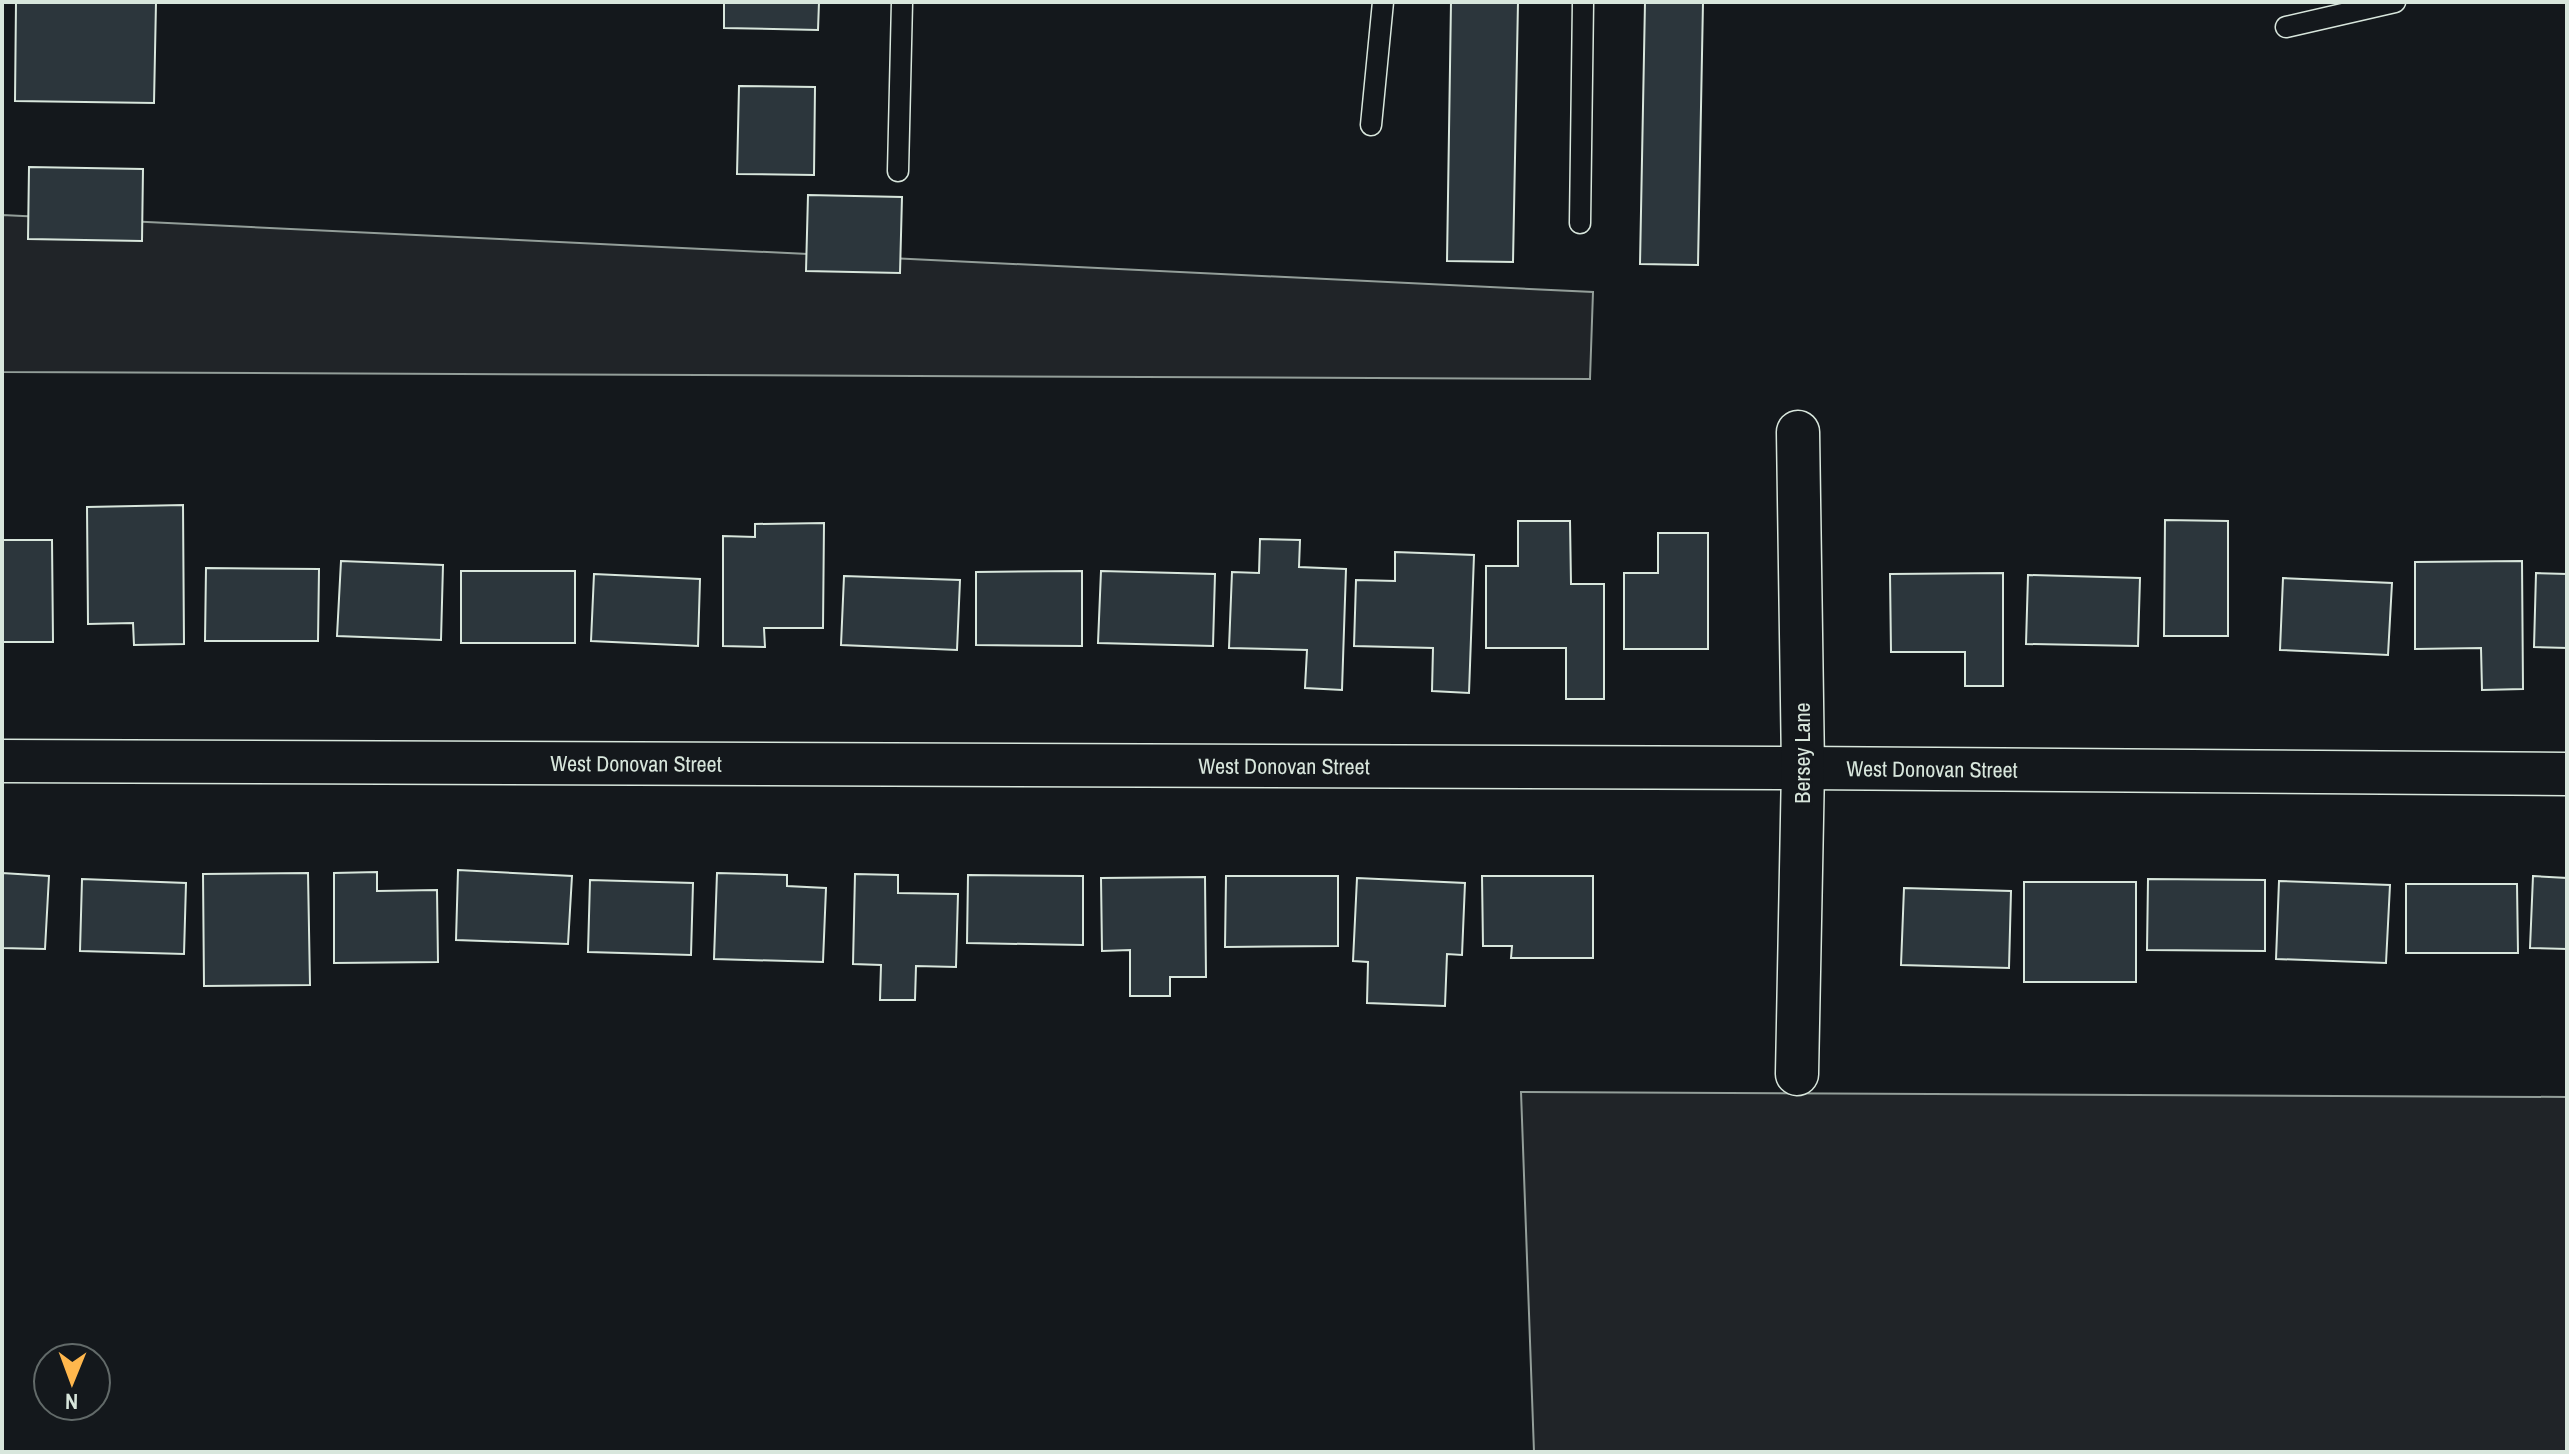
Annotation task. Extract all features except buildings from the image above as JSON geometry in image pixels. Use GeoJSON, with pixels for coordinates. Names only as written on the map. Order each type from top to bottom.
{"type":"FeatureCollection","features":[{"type":"Feature","properties":{"kind":"street","name":"Bersey Lane"},"geometry":{"type":"LineString","coordinates":[[1797,1074],[1803,768],[1798,432]]}},
{"type":"Feature","properties":{"kind":"street","name":"West Donovan Street"},"geometry":{"type":"LineString","coordinates":[[2,761],[2567,774]]}},
{"type":"Feature","properties":{"kind":"lane"},"geometry":{"type":"LineString","coordinates":[[898,171],[902,2]]}},
{"type":"Feature","properties":{"kind":"lane"},"geometry":{"type":"LineString","coordinates":[[1371,125],[1383,2]]}},
{"type":"Feature","properties":{"kind":"lane"},"geometry":{"type":"LineString","coordinates":[[1580,223],[1583,2]]}},
{"type":"Feature","properties":{"kind":"lane"},"geometry":{"type":"LineString","coordinates":[[2286,27],[2395,2]]}},
{"type":"Feature","properties":{"kind":"shaded area"},"geometry":{"type":"Polygon","coordinates":[[[2,215],[1593,292],[1590,379],[2,372],[2,215]]]}},
{"type":"Feature","properties":{"kind":"shaded area"},"geometry":{"type":"Polygon","coordinates":[[[1521,1092],[2567,1097],[2567,1452],[1534,1452],[1521,1092]]]}}]}
